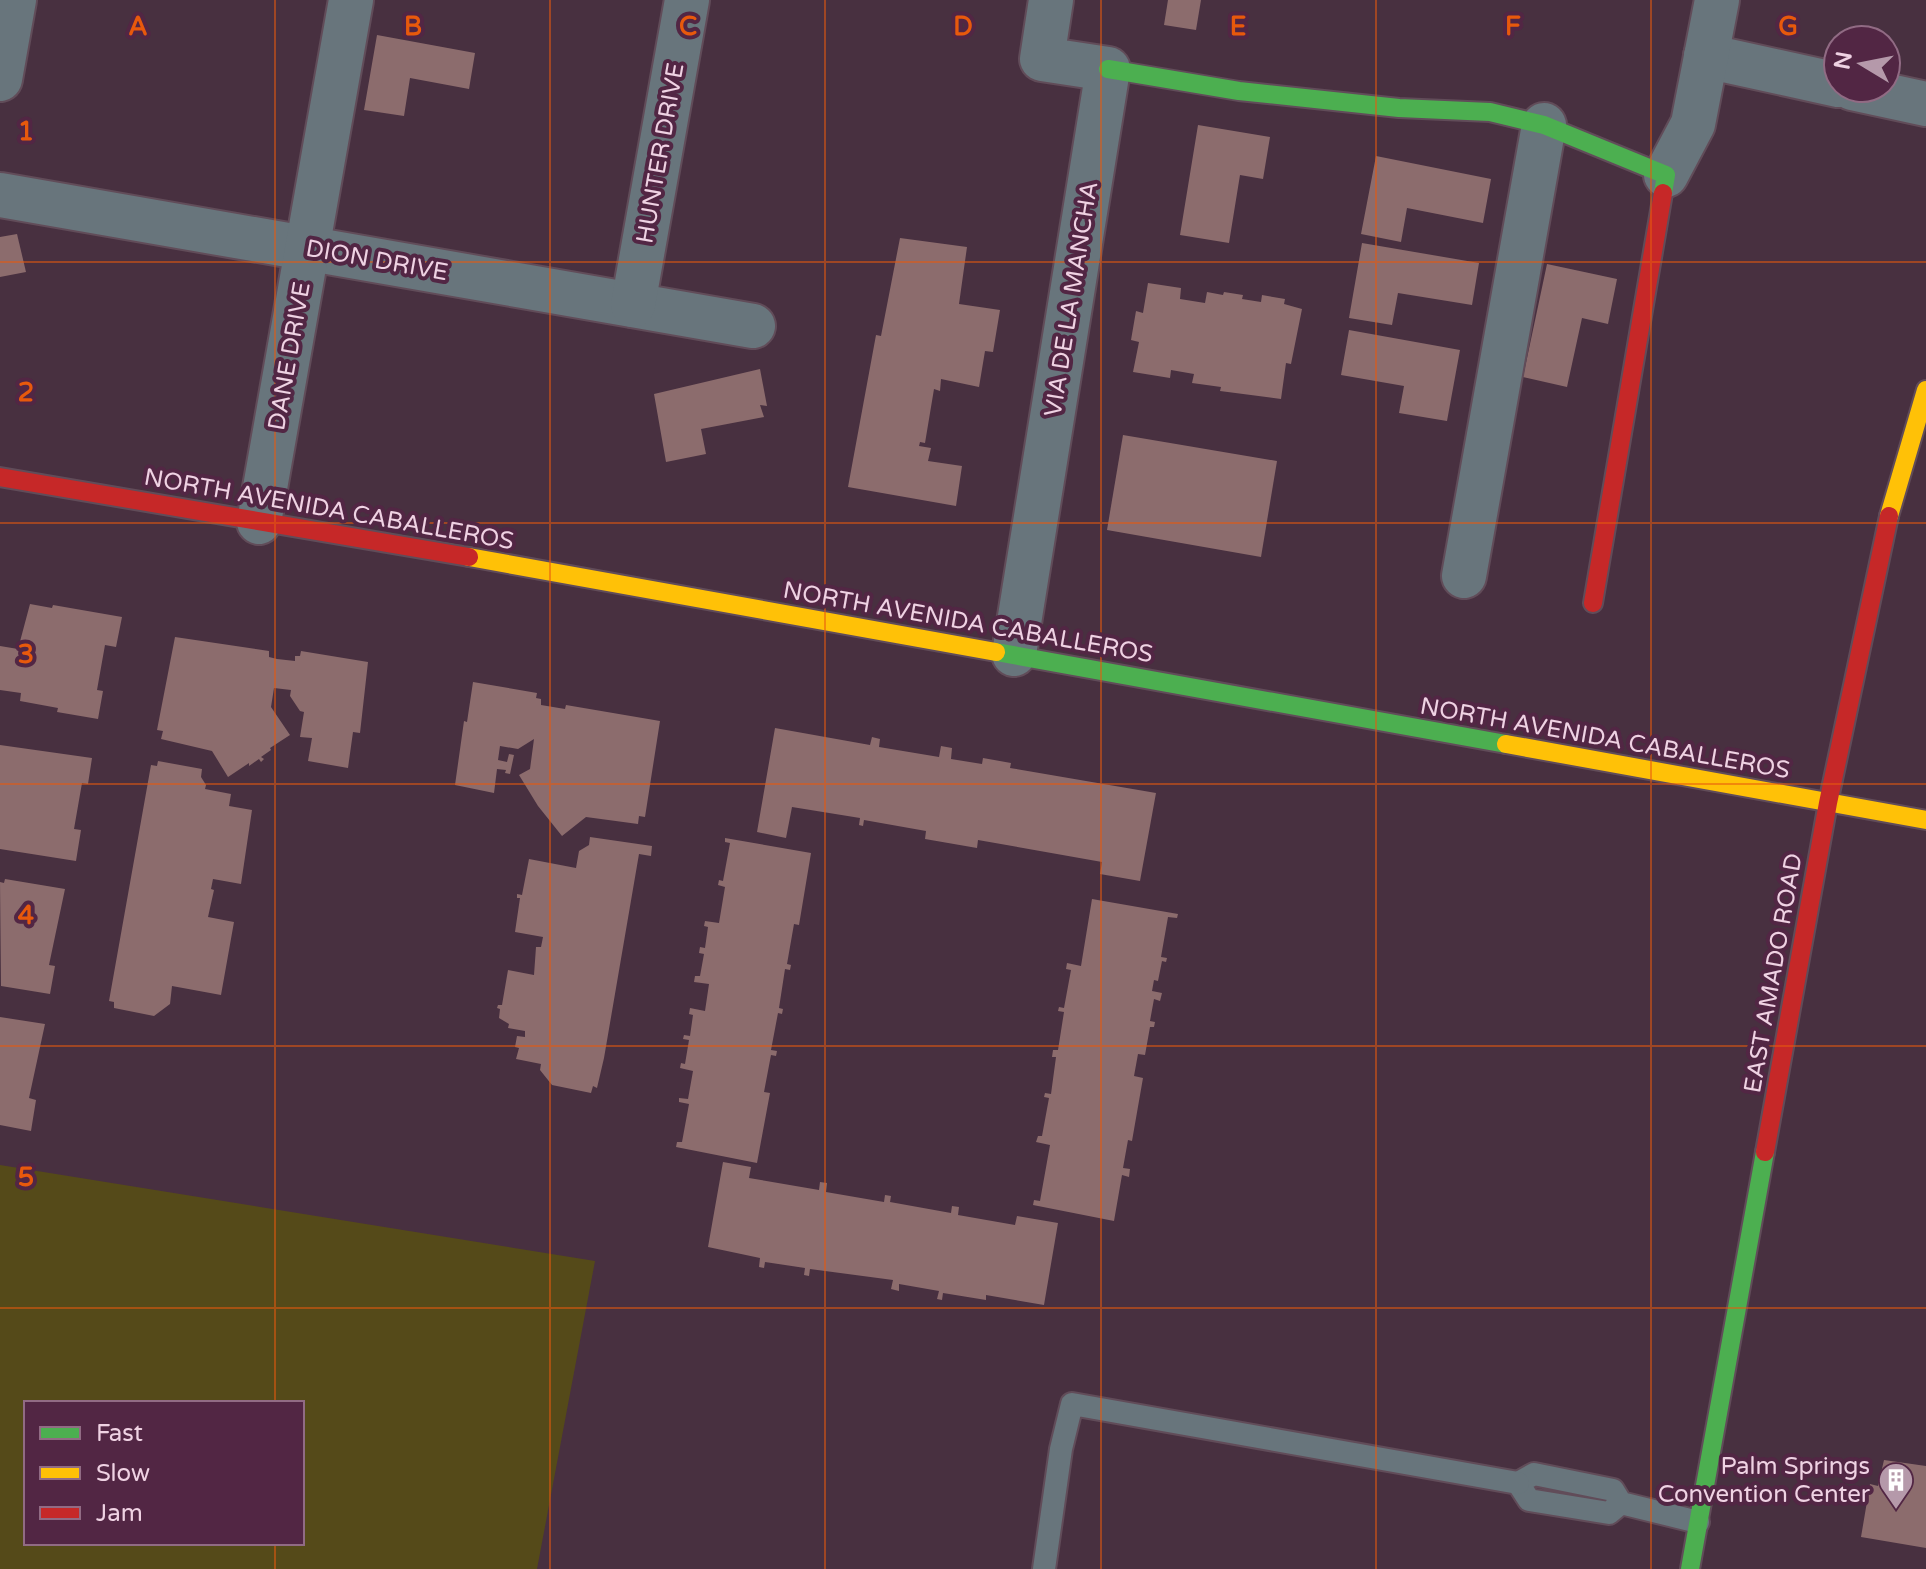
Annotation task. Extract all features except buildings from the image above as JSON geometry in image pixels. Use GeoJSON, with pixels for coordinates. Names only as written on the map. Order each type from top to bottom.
{"type":"FeatureCollection","features":[{"type":"Feature","properties":{"kind":"street"},"geometry":{"type":"LineString","coordinates":[[0,79],[14,0]]}},
{"type":"Feature","properties":{"kind":"street","name":"DANE DRIVE"},"geometry":{"type":"LineString","coordinates":[[259,522],[351,0]]}},
{"type":"Feature","properties":{"kind":"street","name":"HUNTER DRIVE"},"geometry":{"type":"LineString","coordinates":[[633,305],[687,0]]}},
{"type":"Feature","properties":{"kind":"street"},"geometry":{"type":"LineString","coordinates":[[1051,0],[1042,59],[1239,91],[1399,108],[1490,112],[1544,125],[1666,175]]}},
{"type":"Feature","properties":{"kind":"street"},"geometry":{"type":"LineString","coordinates":[[1593,603],[1666,175],[1693,124],[1717,0]]}},
{"type":"Feature","properties":{"kind":"street"},"geometry":{"type":"LineString","coordinates":[[1706,56],[1822,81]]}},
{"type":"Feature","properties":{"kind":"street","name":"VIA DE LA MANCHA"},"geometry":{"type":"LineString","coordinates":[[1014,654],[1108,69]]}},
{"type":"Feature","properties":{"kind":"street"},"geometry":{"type":"LineString","coordinates":[[1902,99],[1926,104]]}},
{"type":"Feature","properties":{"kind":"street"},"geometry":{"type":"LineString","coordinates":[[1464,576],[1544,125]]}},
{"type":"Feature","properties":{"kind":"street","name":"DION DRIVE"},"geometry":{"type":"LineString","coordinates":[[0,195],[753,326]]}},
{"type":"Feature","properties":{"kind":"street","name":"EAST AMADO ROAD"},"geometry":{"type":"LineString","coordinates":[[1690,1569],[1828,803],[1886,524],[1926,390]]}},
{"type":"Feature","properties":{"kind":"street","name":"NORTH AVENIDA CABALLEROS"},"geometry":{"type":"LineString","coordinates":[[0,477],[1014,654],[1926,820]]}},
{"type":"Feature","properties":{"kind":"lane"},"geometry":{"type":"LineString","coordinates":[[1044,1569],[1061,1449],[1072,1404],[1518,1483],[1534,1474],[1613,1490],[1621,1503],[1698,1522]]}},
{"type":"Feature","properties":{"kind":"shaded area"},"geometry":{"type":"Polygon","coordinates":[[[0,1165],[595,1261],[537,1569],[0,1569],[0,1165]]]}},
{"type":"Feature","properties":{"kind":"traffic: fast"},"geometry":{"type":"LineString","coordinates":[[1108,69],[1239,91],[1399,108],[1490,112],[1544,125],[1666,175],[1663,193]]}},
{"type":"Feature","properties":{"kind":"traffic: fast"},"geometry":{"type":"LineString","coordinates":[[996,652],[1506,744]]}},
{"type":"Feature","properties":{"kind":"traffic: fast"},"geometry":{"type":"LineString","coordinates":[[1690,1569],[1765,1152]]}},
{"type":"Feature","properties":{"kind":"traffic: slow"},"geometry":{"type":"LineString","coordinates":[[1889,516],[1926,390]]}},
{"type":"Feature","properties":{"kind":"traffic: slow"},"geometry":{"type":"LineString","coordinates":[[469,557],[996,652]]}},
{"type":"Feature","properties":{"kind":"traffic: slow"},"geometry":{"type":"LineString","coordinates":[[1506,744],[1926,820]]}},
{"type":"Feature","properties":{"kind":"traffic: jam"},"geometry":{"type":"LineString","coordinates":[[1593,603],[1663,193]]}},
{"type":"Feature","properties":{"kind":"traffic: jam"},"geometry":{"type":"LineString","coordinates":[[0,477],[469,557]]}},
{"type":"Feature","properties":{"kind":"traffic: jam"},"geometry":{"type":"LineString","coordinates":[[1765,1152],[1828,803],[1889,516]]}},
{"type":"Feature","properties":{"kind":"place","name":"Palm Springs Convention Center"},"geometry":{"type":"Point","coordinates":[1896,1511]}}]}
